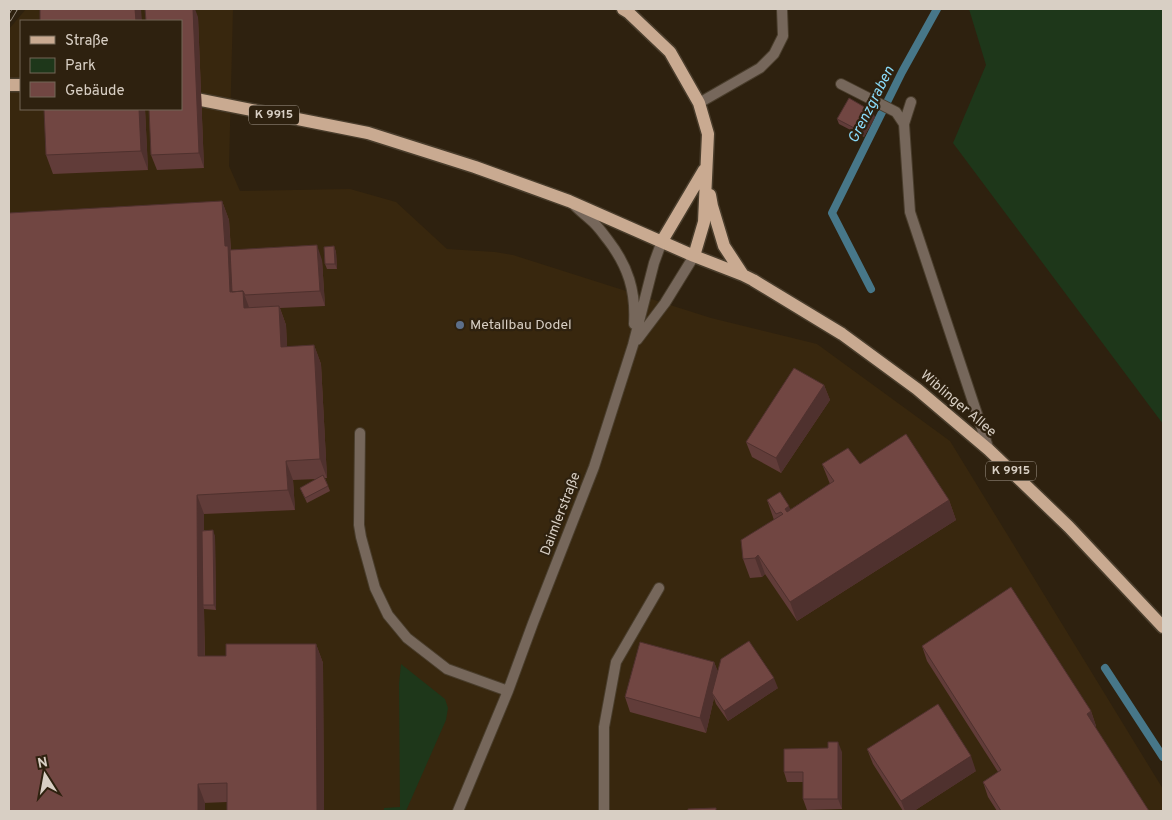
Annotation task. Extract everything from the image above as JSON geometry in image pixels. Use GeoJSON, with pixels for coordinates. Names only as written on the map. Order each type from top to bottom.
{"type":"FeatureCollection","features":[{"type":"Feature","properties":{"kind":"main road"},"geometry":{"type":"LineString","coordinates":[[623,9],[670,52],[699,103],[708,134],[704,222],[694,256]]}},
{"type":"Feature","properties":{"kind":"main road","name":"K 9915"},"geometry":{"type":"LineString","coordinates":[[182,96],[368,133],[475,167],[569,201]]}},
{"type":"Feature","properties":{"kind":"main road"},"geometry":{"type":"LineString","coordinates":[[662,242],[706,167]]}},
{"type":"Feature","properties":{"kind":"main road"},"geometry":{"type":"LineString","coordinates":[[706,167],[712,206],[724,246],[748,278]]}},
{"type":"Feature","properties":{"kind":"main road","name":"Wiblinger Allee"},"geometry":{"type":"LineString","coordinates":[[569,201],[748,278],[842,334],[917,389],[989,450],[1068,527],[1163,627]]}},
{"type":"Feature","properties":{"kind":"street"},"geometry":{"type":"LineString","coordinates":[[699,103],[760,68],[774,54],[783,36],[782,9]]}},
{"type":"Feature","properties":{"kind":"street"},"geometry":{"type":"LineString","coordinates":[[841,84],[896,112],[904,124]]}},
{"type":"Feature","properties":{"kind":"street"},"geometry":{"type":"LineString","coordinates":[[911,102],[904,124],[910,212],[989,450]]}},
{"type":"Feature","properties":{"kind":"street","name":"Daimlerstraße"},"geometry":{"type":"LineString","coordinates":[[569,201],[597,226],[614,248],[627,271],[633,289],[635,314],[633,345]]}},
{"type":"Feature","properties":{"kind":"street","name":"Daimlerstraße"},"geometry":{"type":"LineString","coordinates":[[458,811],[508,691],[594,467],[633,345],[654,263],[662,242]]}},
{"type":"Feature","properties":{"kind":"street","name":"Daimlerstraße"},"geometry":{"type":"LineString","coordinates":[[633,345],[665,304],[694,256]]}},
{"type":"Feature","properties":{"kind":"street"},"geometry":{"type":"LineString","coordinates":[[360,432],[359,525],[375,588],[388,615],[407,638],[447,669],[508,691]]}},
{"type":"Feature","properties":{"kind":"street"},"geometry":{"type":"LineString","coordinates":[[604,811],[604,727],[616,662],[659,588]]}},
{"type":"Feature","properties":{"kind":"shaded area"},"geometry":{"type":"Polygon","coordinates":[[[26,9],[233,9],[229,166],[240,191],[350,189],[396,202],[447,249],[513,255],[711,318],[817,344],[950,441],[1163,789],[1163,811],[9,811],[9,29],[26,9]]]}},
{"type":"Feature","properties":{"kind":"green space"},"geometry":{"type":"Polygon","coordinates":[[[969,9],[1163,9],[1163,424],[953,143],[986,65],[969,9]]]}},
{"type":"Feature","properties":{"kind":"green space"},"geometry":{"type":"Polygon","coordinates":[[[401,664],[445,699],[448,708],[446,720],[406,811],[384,811],[384,808],[400,807],[399,684],[401,664]]]}},
{"type":"Feature","properties":{"kind":"building"},"geometry":{"type":"Polygon","coordinates":[[[40,9],[135,9],[136,20],[40,20],[40,9]]]}},
{"type":"Feature","properties":{"kind":"building"},"geometry":{"type":"Polygon","coordinates":[[[145,9],[193,9],[199,153],[151,155],[149,110],[182,110],[182,20],[146,20],[145,9]]]}},
{"type":"Feature","properties":{"kind":"building"},"geometry":{"type":"Polygon","coordinates":[[[849,98],[873,112],[862,132],[837,119],[849,98]]]}},
{"type":"Feature","properties":{"kind":"building"},"geometry":{"type":"Polygon","coordinates":[[[44,110],[139,110],[141,151],[46,155],[44,110]]]}},
{"type":"Feature","properties":{"kind":"building"},"geometry":{"type":"Polygon","coordinates":[[[222,201],[225,246],[228,246],[230,292],[243,291],[244,308],[279,306],[281,347],[314,345],[320,459],[286,461],[288,490],[197,495],[198,656],[226,656],[226,644],[316,644],[317,811],[227,811],[227,783],[198,784],[198,811],[9,811],[9,213],[222,201]]]}},
{"type":"Feature","properties":{"kind":"building"},"geometry":{"type":"Polygon","coordinates":[[[317,245],[320,291],[245,295],[243,291],[232,292],[230,250],[317,245]]]}},
{"type":"Feature","properties":{"kind":"building"},"geometry":{"type":"Polygon","coordinates":[[[334,246],[335,264],[325,264],[324,247],[334,246]]]}},
{"type":"Feature","properties":{"kind":"building"},"geometry":{"type":"Polygon","coordinates":[[[794,368],[824,385],[776,458],[746,442],[794,368]]]}},
{"type":"Feature","properties":{"kind":"building"},"geometry":{"type":"Polygon","coordinates":[[[906,434],[949,500],[790,602],[758,555],[755,558],[743,559],[741,540],[783,514],[781,512],[776,514],[767,500],[780,492],[789,506],[785,509],[787,512],[834,481],[822,464],[848,448],[860,464],[906,434]]]}},
{"type":"Feature","properties":{"kind":"building"},"geometry":{"type":"Polygon","coordinates":[[[323,475],[328,486],[305,498],[300,488],[323,475]]]}},
{"type":"Feature","properties":{"kind":"building"},"geometry":{"type":"Polygon","coordinates":[[[213,530],[214,605],[203,605],[202,531],[213,530]]]}},
{"type":"Feature","properties":{"kind":"building"},"geometry":{"type":"Polygon","coordinates":[[[1011,587],[1091,711],[1087,714],[1149,811],[1001,811],[983,782],[1001,770],[922,646],[1011,587]]]}},
{"type":"Feature","properties":{"kind":"building"},"geometry":{"type":"Polygon","coordinates":[[[749,641],[774,678],[724,711],[712,693],[721,659],[749,641]]]}},
{"type":"Feature","properties":{"kind":"building"},"geometry":{"type":"Polygon","coordinates":[[[640,642],[714,662],[700,718],[625,697],[640,642]]]}},
{"type":"Feature","properties":{"kind":"building"},"geometry":{"type":"Polygon","coordinates":[[[938,704],[971,756],[901,801],[867,749],[938,704]]]}},
{"type":"Feature","properties":{"kind":"building"},"geometry":{"type":"Polygon","coordinates":[[[828,742],[838,742],[838,799],[803,799],[803,772],[784,772],[784,749],[828,748],[828,742]]]}},
{"type":"Feature","properties":{"kind":"building"},"geometry":{"type":"Polygon","coordinates":[[[716,808],[716,811],[688,811],[688,809],[716,808]]]}},
{"type":"Feature","properties":{"kind":"waterway","name":"Grenzgraben"},"geometry":{"type":"LineString","coordinates":[[871,289],[832,213],[902,72],[937,9]]}},
{"type":"Feature","properties":{"kind":"waterway"},"geometry":{"type":"LineString","coordinates":[[1105,668],[1163,757]]}},
{"type":"Feature","properties":{"kind":"railway"},"geometry":{"type":"LineString","coordinates":[[9,19],[15,9]]}},
{"type":"Feature","properties":{"kind":"place","name":"Metallbau Dodel"},"geometry":{"type":"Point","coordinates":[460,325]}}]}
